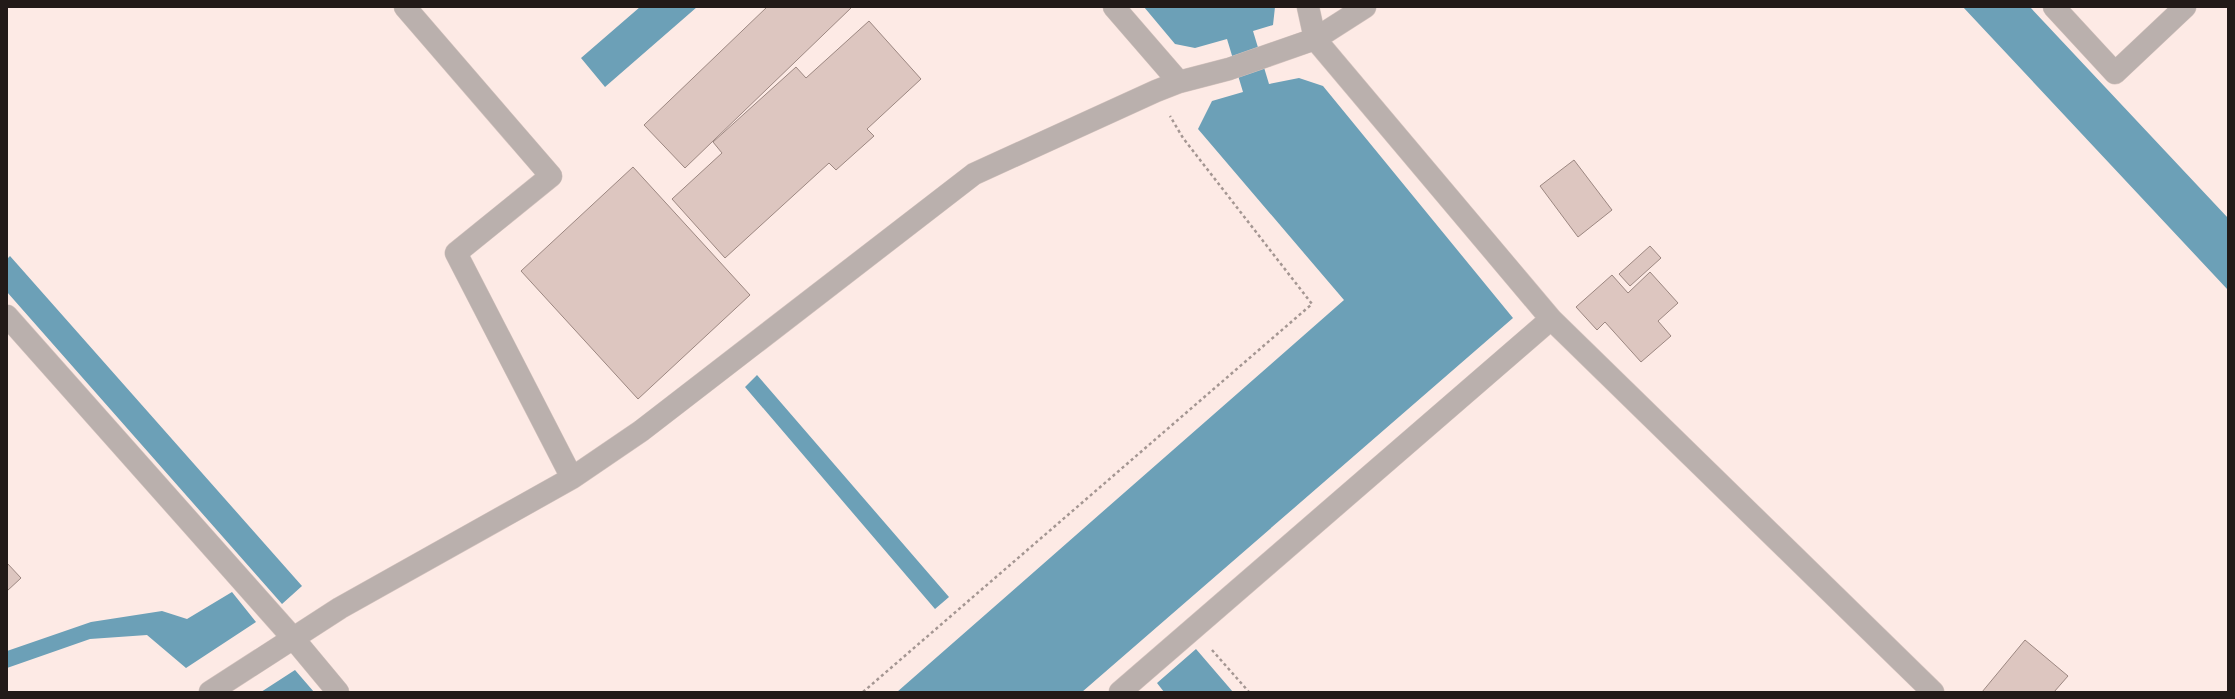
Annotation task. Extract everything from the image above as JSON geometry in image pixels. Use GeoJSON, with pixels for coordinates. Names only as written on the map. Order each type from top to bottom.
{"type":"FeatureCollection","features":[{"type":"Feature","properties":{"kind":"street"},"geometry":{"type":"LineString","coordinates":[[405,7],[551,176],[456,253],[572,478]]}},
{"type":"Feature","properties":{"kind":"street"},"geometry":{"type":"LineString","coordinates":[[1114,7],[1179,82]]}},
{"type":"Feature","properties":{"kind":"street"},"geometry":{"type":"LineString","coordinates":[[1308,7],[1315,39],[1551,319],[1933,692]]}},
{"type":"Feature","properties":{"kind":"street"},"geometry":{"type":"LineString","coordinates":[[210,692],[340,608],[572,478],[640,432],[974,174],[1156,91],[1179,82],[1265,58],[1315,39],[1365,7]]}},
{"type":"Feature","properties":{"kind":"street"},"geometry":{"type":"LineString","coordinates":[[2054,7],[2115,73],[2185,7]]}},
{"type":"Feature","properties":{"kind":"street"},"geometry":{"type":"LineString","coordinates":[[7,316],[293,638],[338,692]]}},
{"type":"Feature","properties":{"kind":"street"},"geometry":{"type":"LineString","coordinates":[[1120,692],[1551,319]]}},
{"type":"Feature","properties":{"kind":"path"},"geometry":{"type":"LineString","coordinates":[[863,692],[1312,304],[1183,138],[1156,91]]}},
{"type":"Feature","properties":{"kind":"path"},"geometry":{"type":"LineString","coordinates":[[1194,628],[1249,692]]}},
{"type":"Feature","properties":{"kind":"water"},"geometry":{"type":"Polygon","coordinates":[[[640,7],[697,7],[605,87],[581,58],[640,7]]]}},
{"type":"Feature","properties":{"kind":"water"},"geometry":{"type":"Polygon","coordinates":[[[1144,7],[1275,7],[1273,25],[1253,31],[1269,84],[1299,78],[1323,86],[1513,318],[1082,692],[897,692],[1344,300],[1198,129],[1212,101],[1243,92],[1227,39],[1195,48],[1175,44],[1144,7]]]}},
{"type":"Feature","properties":{"kind":"water"},"geometry":{"type":"Polygon","coordinates":[[[1963,7],[2030,7],[2228,218],[2228,290],[1963,7]]]}},
{"type":"Feature","properties":{"kind":"water"},"geometry":{"type":"Polygon","coordinates":[[[10,256],[302,586],[282,604],[7,292],[7,259],[10,256]]]}},
{"type":"Feature","properties":{"kind":"water"},"geometry":{"type":"Polygon","coordinates":[[[757,375],[949,597],[935,609],[745,387],[757,375]]]}},
{"type":"Feature","properties":{"kind":"water"},"geometry":{"type":"Polygon","coordinates":[[[232,592],[256,622],[186,668],[147,635],[90,639],[7,668],[7,651],[91,622],[162,611],[187,619],[232,592]]]}},
{"type":"Feature","properties":{"kind":"water"},"geometry":{"type":"Polygon","coordinates":[[[1196,649],[1233,692],[1164,692],[1157,683],[1196,649]]]}},
{"type":"Feature","properties":{"kind":"water"},"geometry":{"type":"Polygon","coordinates":[[[295,670],[314,692],[261,692],[295,670]]]}},
{"type":"Feature","properties":{"kind":"building"},"geometry":{"type":"Polygon","coordinates":[[[767,7],[852,7],[685,168],[644,125],[767,7]]]}},
{"type":"Feature","properties":{"kind":"building"},"geometry":{"type":"Polygon","coordinates":[[[869,21],[921,79],[867,129],[874,136],[836,170],[829,163],[725,258],[672,199],[722,153],[713,142],[796,67],[806,78],[869,21]]]}},
{"type":"Feature","properties":{"kind":"building"},"geometry":{"type":"Polygon","coordinates":[[[1574,160],[1612,210],[1578,237],[1540,186],[1574,160]]]}},
{"type":"Feature","properties":{"kind":"building"},"geometry":{"type":"Polygon","coordinates":[[[633,167],[750,295],[638,399],[521,271],[633,167]]]}},
{"type":"Feature","properties":{"kind":"building"},"geometry":{"type":"Polygon","coordinates":[[[1650,246],[1661,258],[1630,286],[1619,274],[1650,246]]]}},
{"type":"Feature","properties":{"kind":"building"},"geometry":{"type":"Polygon","coordinates":[[[1650,272],[1678,303],[1658,321],[1671,336],[1641,362],[1605,322],[1597,330],[1576,307],[1612,275],[1628,293],[1650,272]]]}},
{"type":"Feature","properties":{"kind":"building"},"geometry":{"type":"Polygon","coordinates":[[[7,563],[21,578],[7,591],[7,563]]]}},
{"type":"Feature","properties":{"kind":"building"},"geometry":{"type":"Polygon","coordinates":[[[2025,640],[2068,676],[2054,692],[1982,692],[2025,640]]]}}]}
